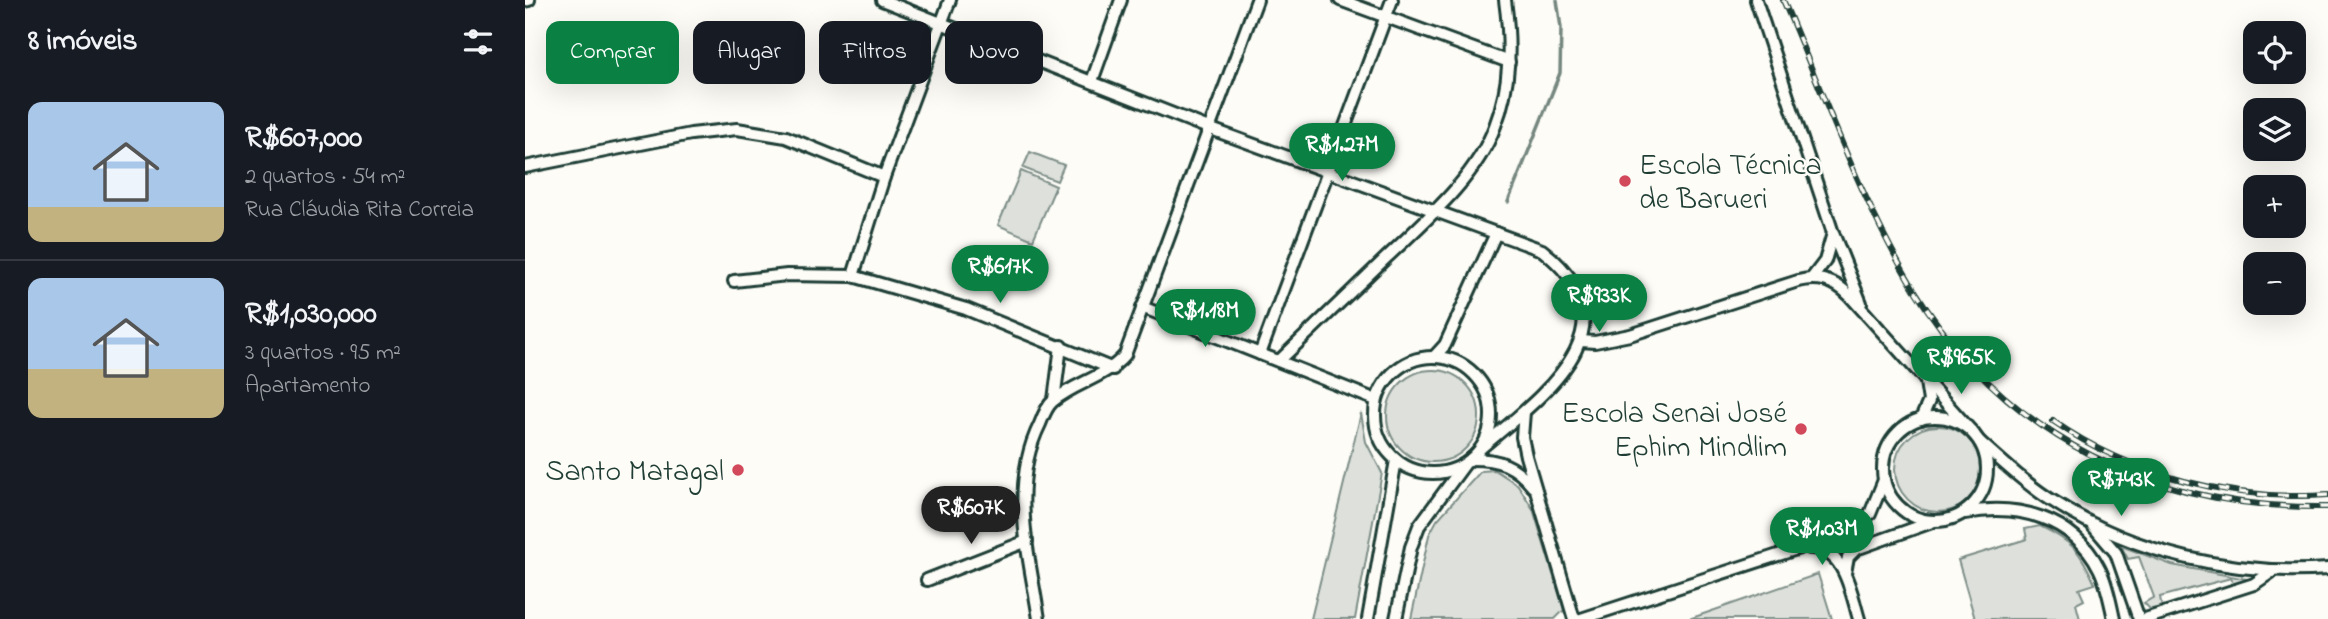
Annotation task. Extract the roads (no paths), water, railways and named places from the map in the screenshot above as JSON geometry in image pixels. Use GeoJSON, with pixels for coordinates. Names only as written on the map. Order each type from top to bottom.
{"type":"FeatureCollection","features":[{"type":"Feature","properties":{"kind":"street"},"geometry":{"type":"LineString","coordinates":[[882,0],[1211,129],[1542,250],[1570,276],[1582,307],[1581,341],[1561,375],[1468,461],[1419,526],[1411,547],[1396,619]]}},
{"type":"Feature","properties":{"kind":"street"},"geometry":{"type":"LineString","coordinates":[[853,276],[884,177],[950,0]]}},
{"type":"Feature","properties":{"kind":"street"},"geometry":{"type":"LineString","coordinates":[[1092,81],[1121,0]]}},
{"type":"Feature","properties":{"kind":"street"},"geometry":{"type":"LineString","coordinates":[[1054,400],[1113,369],[1125,355],[1257,0]]}},
{"type":"Feature","properties":{"kind":"street"},"geometry":{"type":"LineString","coordinates":[[1340,0],[1509,62]]}},
{"type":"Feature","properties":{"kind":"street"},"geometry":{"type":"LineString","coordinates":[[1261,354],[1391,0]]}},
{"type":"Feature","properties":{"kind":"street"},"geometry":{"type":"LineString","coordinates":[[1279,361],[1434,211],[1487,144],[1496,126],[1509,62],[1511,41],[1505,0]]}},
{"type":"Feature","properties":{"kind":"street"},"geometry":{"type":"LineString","coordinates":[[1756,0],[1833,233],[1863,309]]}},
{"type":"Feature","properties":{"kind":"street"},"geometry":{"type":"LineString","coordinates":[[525,167],[691,134],[737,129],[786,137],[884,177]]}},
{"type":"Feature","properties":{"kind":"street"},"geometry":{"type":"LineString","coordinates":[[1434,356],[1445,345],[1496,233]]}},
{"type":"Feature","properties":{"kind":"street"},"geometry":{"type":"LineString","coordinates":[[1812,278],[1825,261],[1833,233]]}},
{"type":"Feature","properties":{"kind":"street"},"geometry":{"type":"LineString","coordinates":[[734,281],[787,275],[853,276],[966,309],[1113,369]]}},
{"type":"Feature","properties":{"kind":"street"},"geometry":{"type":"LineString","coordinates":[[1581,341],[1595,342],[1630,335],[1812,278],[1835,283],[1863,309],[1977,438],[2027,483],[2085,519],[2180,556],[2273,571],[2328,569]]}},
{"type":"Feature","properties":{"kind":"street"},"geometry":{"type":"LineString","coordinates":[[1142,307],[1376,400]]}},
{"type":"Feature","properties":{"kind":"street"},"geometry":{"type":"LineString","coordinates":[[1039,619],[1027,541],[1023,471],[1034,435],[1054,400],[1061,346]]}},
{"type":"Feature","properties":{"kind":"street"},"geometry":{"type":"LineString","coordinates":[[1482,447],[1491,422],[1487,392],[1468,368],[1452,360],[1434,356],[1412,360],[1398,368],[1384,384],[1376,400],[1377,433],[1396,460],[1412,470],[1429,473],[1450,471],[1468,461],[1496,461],[1511,466],[1535,489]]}},
{"type":"Feature","properties":{"kind":"street"},"geometry":{"type":"LineString","coordinates":[[1921,419],[1929,401],[1925,379]]}},
{"type":"Feature","properties":{"kind":"street"},"geometry":{"type":"LineString","coordinates":[[1524,412],[1522,437],[1574,619]]}},
{"type":"Feature","properties":{"kind":"street"},"geometry":{"type":"LineString","coordinates":[[1581,619],[1804,548],[1861,523],[1874,509],[1884,480],[1884,460],[1890,442],[1902,429],[1921,419],[1949,419],[1977,438],[1987,464],[1985,485],[1976,502],[1962,513]]}},
{"type":"Feature","properties":{"kind":"street"},"geometry":{"type":"LineString","coordinates":[[1367,619],[1396,460]]}},
{"type":"Feature","properties":{"kind":"street"},"geometry":{"type":"LineString","coordinates":[[1884,480],[1892,498],[1903,510],[1935,521]]}},
{"type":"Feature","properties":{"kind":"street"},"geometry":{"type":"LineString","coordinates":[[1845,573],[1848,557],[1856,549],[1962,513],[1996,509],[2019,510],[2068,530],[2086,548],[2099,568],[2114,619]]}},
{"type":"Feature","properties":{"kind":"street"},"geometry":{"type":"LineString","coordinates":[[2085,519],[2116,553],[2139,619]]}},
{"type":"Feature","properties":{"kind":"street"},"geometry":{"type":"LineString","coordinates":[[927,580],[1027,541]]}},
{"type":"Feature","properties":{"kind":"street"},"geometry":{"type":"LineString","coordinates":[[1804,548],[1826,551],[1845,573],[1859,619]]}},
{"type":"Feature","properties":{"kind":"street"},"geometry":{"type":"LineString","coordinates":[[2145,619],[2255,584],[2273,571]]}},
{"type":"Feature","properties":{"kind":"waterway"},"geometry":{"type":"LineString","coordinates":[[1508,202],[1560,73],[1561,28],[1557,0]]}},
{"type":"Feature","properties":{"kind":"railway"},"geometry":{"type":"LineString","coordinates":[[1783,0],[1859,183],[1894,254],[1914,289],[1951,341],[1993,386],[2040,424],[2091,455],[2145,479],[2204,495],[2265,505],[2328,507]]}},
{"type":"Feature","properties":{"kind":"railway"},"geometry":{"type":"LineString","coordinates":[[2053,421],[2116,457],[2184,481],[2256,494],[2328,495]]}},
{"type":"Feature","properties":{"kind":"place","name":"Escola Técnica de Barueri"},"geometry":{"type":"Point","coordinates":[1625,181]}},
{"type":"Feature","properties":{"kind":"place","name":"Escola Senai José Ephim Mindlim"},"geometry":{"type":"Point","coordinates":[1801,429]}},
{"type":"Feature","properties":{"kind":"place","name":"Santo Matagal"},"geometry":{"type":"Point","coordinates":[738,470]}}]}
